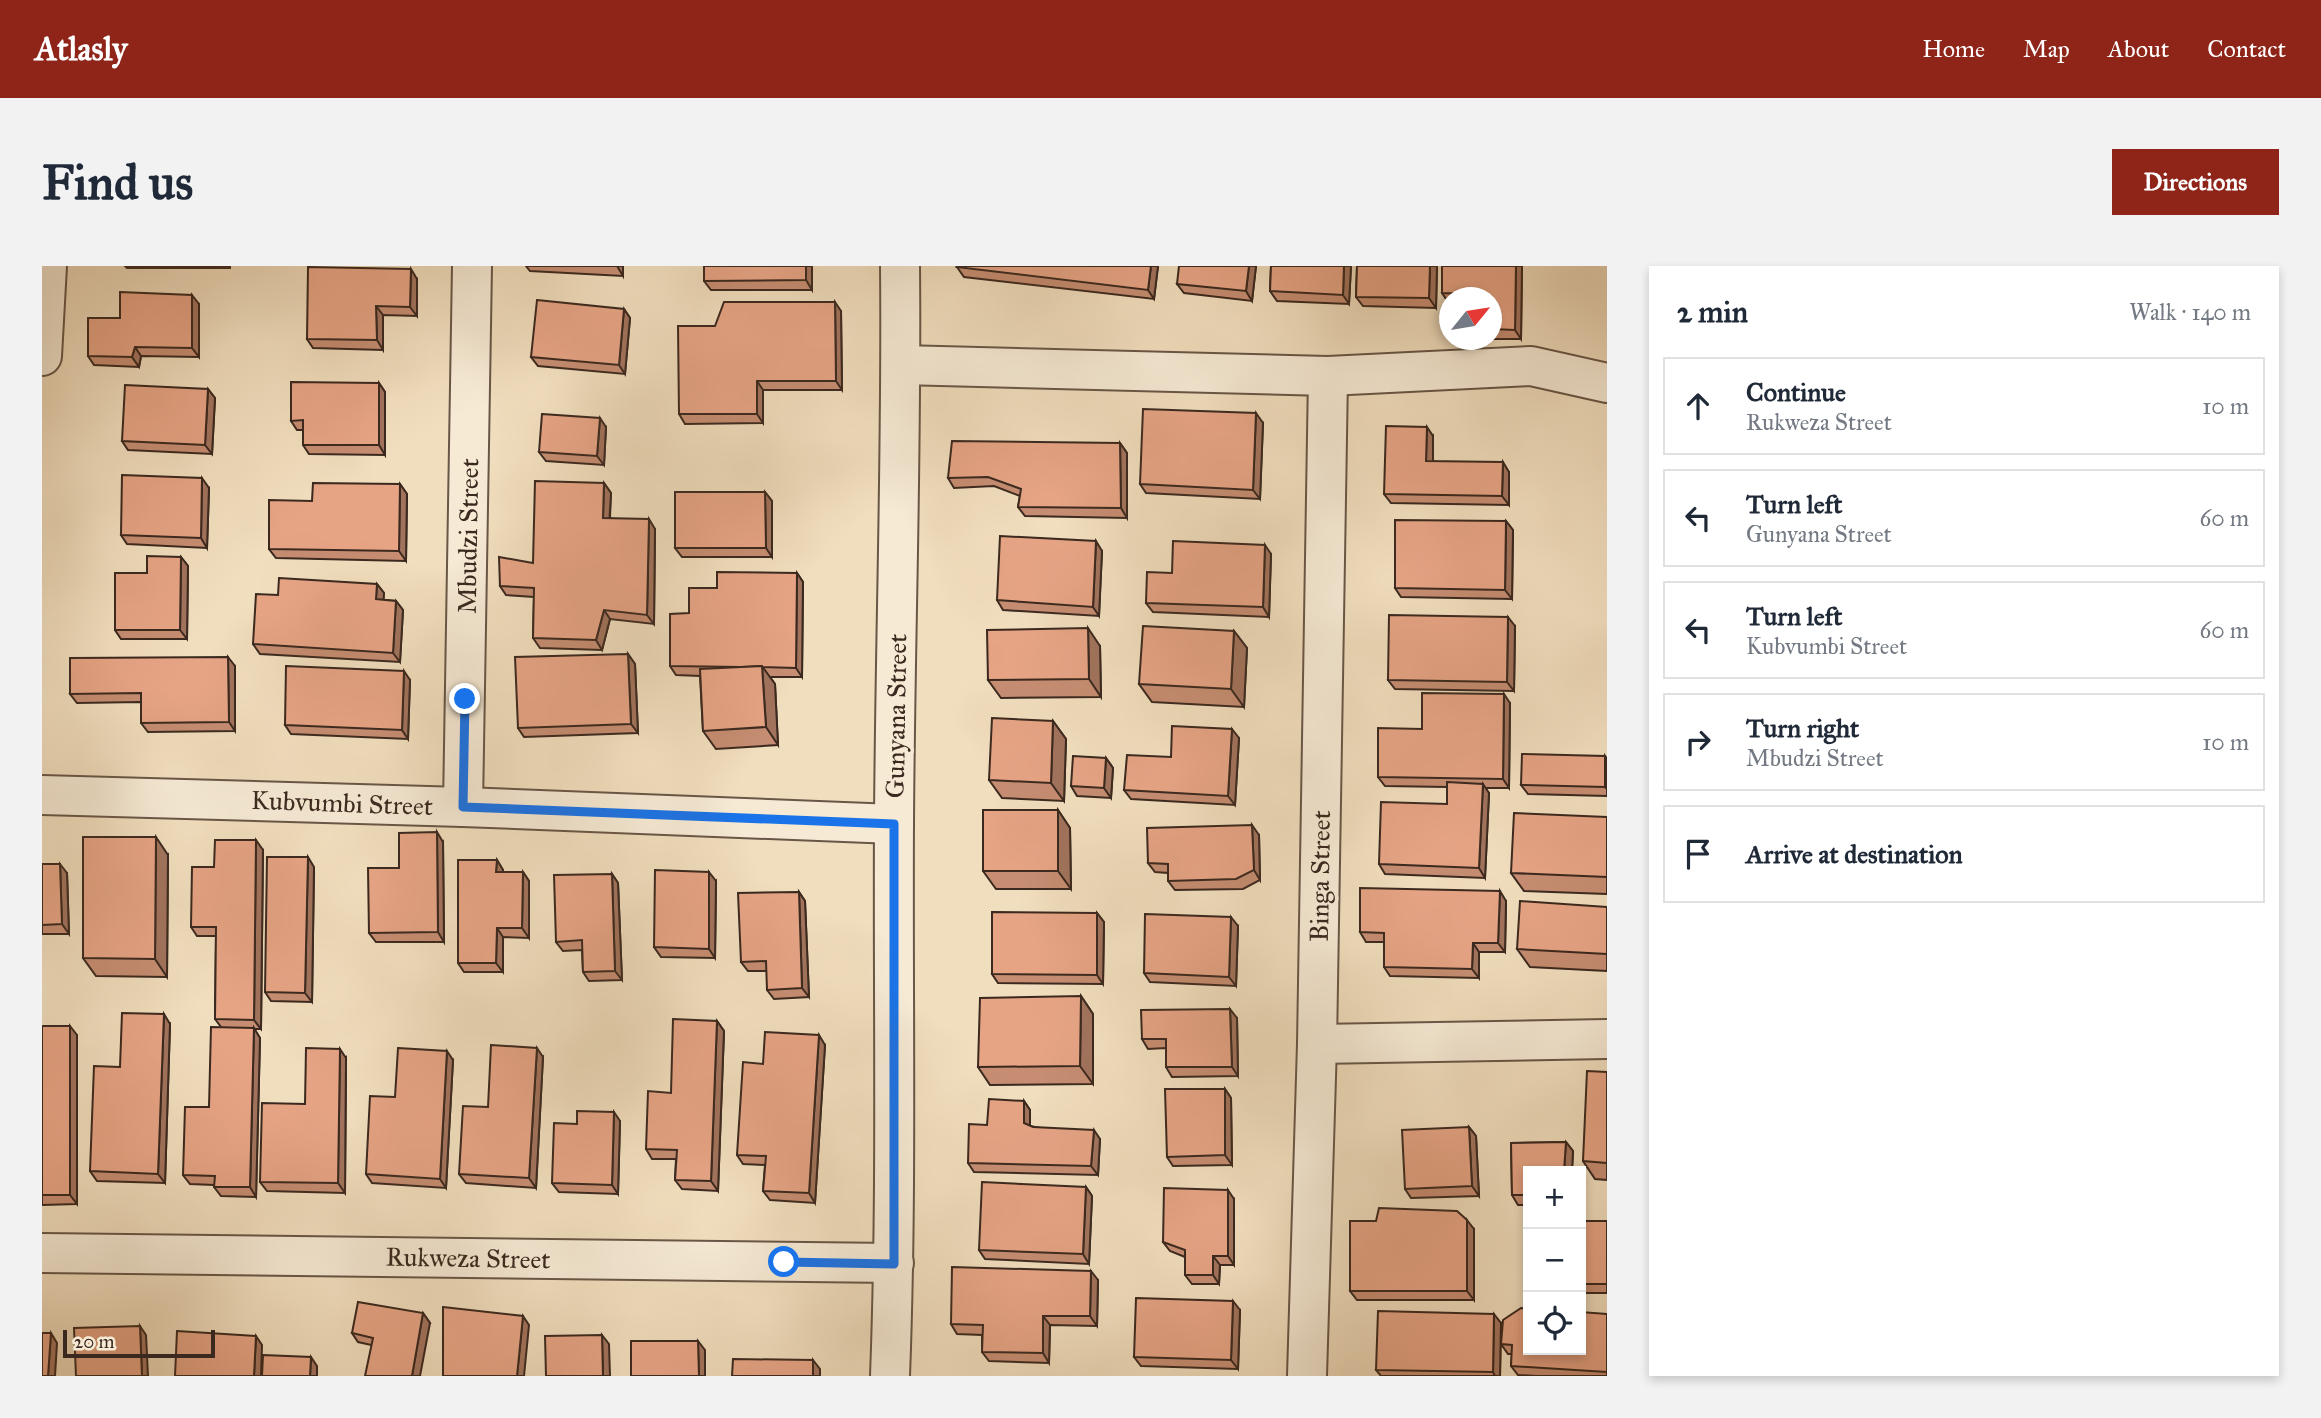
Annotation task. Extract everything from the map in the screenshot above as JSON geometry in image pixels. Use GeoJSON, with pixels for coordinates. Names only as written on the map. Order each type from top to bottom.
{"type":"FeatureCollection","features":[{"type":"Feature","properties":{"kind":"street"},"geometry":{"type":"LineString","coordinates":[[42,356],[47,266]]}},
{"type":"Feature","properties":{"kind":"street","name":"Mbudzi Street"},"geometry":{"type":"LineString","coordinates":[[463,807],[472,266]]}},
{"type":"Feature","properties":{"kind":"street","name":"Gunyana Street"},"geometry":{"type":"LineString","coordinates":[[890,1376],[894,1264],[894,824],[900,266]]}},
{"type":"Feature","properties":{"kind":"street"},"geometry":{"type":"LineString","coordinates":[[901,365],[1328,376],[1531,366],[1607,383]]}},
{"type":"Feature","properties":{"kind":"street","name":"Binga Street"},"geometry":{"type":"LineString","coordinates":[[1307,1376],[1317,1044],[1328,376]]}},
{"type":"Feature","properties":{"kind":"street","name":"Kubvumbi Street"},"geometry":{"type":"LineString","coordinates":[[42,795],[463,807],[894,824]]}},
{"type":"Feature","properties":{"kind":"street"},"geometry":{"type":"LineString","coordinates":[[1317,1044],[1607,1039]]}},
{"type":"Feature","properties":{"kind":"street","name":"Rukweza Street"},"geometry":{"type":"LineString","coordinates":[[42,1253],[894,1264]]}},
{"type":"Feature","properties":{"kind":"building"},"geometry":{"type":"Polygon","coordinates":[[[704,266],[806,266],[806,280],[704,281],[704,266]]]}},
{"type":"Feature","properties":{"kind":"building"},"geometry":{"type":"Polygon","coordinates":[[[958,266],[1151,266],[1148,290],[958,266]]]}},
{"type":"Feature","properties":{"kind":"building"},"geometry":{"type":"Polygon","coordinates":[[[1179,266],[1249,266],[1246,291],[1177,284],[1179,266]]]}},
{"type":"Feature","properties":{"kind":"building"},"geometry":{"type":"Polygon","coordinates":[[[1271,266],[1344,266],[1343,295],[1270,291],[1271,266]]]}},
{"type":"Feature","properties":{"kind":"building"},"geometry":{"type":"Polygon","coordinates":[[[1357,266],[1430,266],[1429,298],[1356,297],[1357,266]]]}},
{"type":"Feature","properties":{"kind":"building"},"geometry":{"type":"Polygon","coordinates":[[[1442,266],[1516,266],[1515,330],[1502,329],[1502,287],[1442,287],[1442,266]]]}},
{"type":"Feature","properties":{"kind":"building"},"geometry":{"type":"Polygon","coordinates":[[[308,267],[411,269],[410,307],[376,306],[377,340],[307,339],[308,267]]]}},
{"type":"Feature","properties":{"kind":"building"},"geometry":{"type":"Polygon","coordinates":[[[120,292],[192,295],[192,348],[135,347],[132,357],[88,356],[88,318],[120,318],[120,292]]]}},
{"type":"Feature","properties":{"kind":"building"},"geometry":{"type":"Polygon","coordinates":[[[537,300],[624,309],[619,365],[531,357],[537,300]]]}},
{"type":"Feature","properties":{"kind":"building"},"geometry":{"type":"Polygon","coordinates":[[[724,302],[835,302],[836,381],[757,381],[757,414],[679,414],[678,326],[715,326],[724,302]]]}},
{"type":"Feature","properties":{"kind":"building"},"geometry":{"type":"Polygon","coordinates":[[[291,382],[379,383],[379,445],[303,445],[303,420],[291,421],[291,382]]]}},
{"type":"Feature","properties":{"kind":"building"},"geometry":{"type":"Polygon","coordinates":[[[125,385],[208,389],[205,445],[122,441],[125,385]]]}},
{"type":"Feature","properties":{"kind":"building"},"geometry":{"type":"Polygon","coordinates":[[[1143,409],[1256,413],[1253,490],[1140,484],[1143,409]]]}},
{"type":"Feature","properties":{"kind":"building"},"geometry":{"type":"Polygon","coordinates":[[[542,414],[600,418],[597,456],[539,452],[542,414]]]}},
{"type":"Feature","properties":{"kind":"building"},"geometry":{"type":"Polygon","coordinates":[[[1386,426],[1427,427],[1426,461],[1503,462],[1502,496],[1384,494],[1386,426]]]}},
{"type":"Feature","properties":{"kind":"building"},"geometry":{"type":"Polygon","coordinates":[[[952,441],[1120,443],[1121,508],[1018,507],[1021,489],[988,477],[948,478],[952,441]]]}},
{"type":"Feature","properties":{"kind":"building"},"geometry":{"type":"Polygon","coordinates":[[[122,475],[202,478],[201,538],[121,535],[122,475]]]}},
{"type":"Feature","properties":{"kind":"building"},"geometry":{"type":"Polygon","coordinates":[[[535,481],[604,483],[603,518],[649,519],[647,615],[604,610],[596,640],[533,638],[534,588],[500,586],[499,557],[533,563],[535,481]]]}},
{"type":"Feature","properties":{"kind":"building"},"geometry":{"type":"Polygon","coordinates":[[[313,483],[400,484],[399,551],[269,549],[269,500],[312,501],[313,483]]]}},
{"type":"Feature","properties":{"kind":"building"},"geometry":{"type":"Polygon","coordinates":[[[675,492],[765,492],[766,548],[675,548],[675,492]]]}},
{"type":"Feature","properties":{"kind":"building"},"geometry":{"type":"Polygon","coordinates":[[[1395,520],[1506,521],[1505,590],[1395,588],[1395,520]]]}},
{"type":"Feature","properties":{"kind":"building"},"geometry":{"type":"Polygon","coordinates":[[[1000,536],[1096,541],[1093,607],[997,600],[1000,536]]]}},
{"type":"Feature","properties":{"kind":"building"},"geometry":{"type":"Polygon","coordinates":[[[1173,541],[1265,545],[1263,607],[1146,603],[1147,572],[1172,573],[1173,541]]]}},
{"type":"Feature","properties":{"kind":"building"},"geometry":{"type":"Polygon","coordinates":[[[147,556],[181,557],[180,630],[115,630],[115,573],[147,573],[147,556]]]}},
{"type":"Feature","properties":{"kind":"building"},"geometry":{"type":"Polygon","coordinates":[[[717,572],[797,573],[796,668],[670,666],[670,614],[689,613],[689,588],[717,588],[717,572]]]}},
{"type":"Feature","properties":{"kind":"building"},"geometry":{"type":"Polygon","coordinates":[[[279,578],[377,584],[376,599],[396,601],[393,653],[253,644],[256,594],[278,595],[279,578]]]}},
{"type":"Feature","properties":{"kind":"building"},"geometry":{"type":"Polygon","coordinates":[[[1389,615],[1508,617],[1507,682],[1388,680],[1389,615]]]}},
{"type":"Feature","properties":{"kind":"building"},"geometry":{"type":"Polygon","coordinates":[[[1143,626],[1234,631],[1231,689],[1139,684],[1143,626]]]}},
{"type":"Feature","properties":{"kind":"building"},"geometry":{"type":"Polygon","coordinates":[[[1088,628],[1089,679],[988,680],[987,630],[1088,628]]]}},
{"type":"Feature","properties":{"kind":"building"},"geometry":{"type":"Polygon","coordinates":[[[628,654],[631,724],[518,728],[515,657],[628,654]]]}},
{"type":"Feature","properties":{"kind":"building"},"geometry":{"type":"Polygon","coordinates":[[[228,657],[229,722],[141,723],[141,693],[70,694],[70,658],[228,657]]]}},
{"type":"Feature","properties":{"kind":"building"},"geometry":{"type":"Polygon","coordinates":[[[286,666],[404,671],[402,730],[285,725],[286,666]]]}},
{"type":"Feature","properties":{"kind":"building"},"geometry":{"type":"Polygon","coordinates":[[[762,666],[766,727],[703,731],[700,669],[762,666]]]}},
{"type":"Feature","properties":{"kind":"building"},"geometry":{"type":"Polygon","coordinates":[[[1422,693],[1504,694],[1503,779],[1378,777],[1378,728],[1422,729],[1422,693]]]}},
{"type":"Feature","properties":{"kind":"building"},"geometry":{"type":"Polygon","coordinates":[[[992,718],[1053,721],[1051,783],[989,780],[992,718]]]}},
{"type":"Feature","properties":{"kind":"building"},"geometry":{"type":"Polygon","coordinates":[[[1172,726],[1232,729],[1228,796],[1124,790],[1127,755],[1171,757],[1172,726]]]}},
{"type":"Feature","properties":{"kind":"building"},"geometry":{"type":"Polygon","coordinates":[[[1522,754],[1605,756],[1605,787],[1521,785],[1522,754]]]}},
{"type":"Feature","properties":{"kind":"building"},"geometry":{"type":"Polygon","coordinates":[[[1073,756],[1106,758],[1104,788],[1071,786],[1073,756]]]}},
{"type":"Feature","properties":{"kind":"building"},"geometry":{"type":"Polygon","coordinates":[[[1447,782],[1483,784],[1479,868],[1379,864],[1381,802],[1447,804],[1447,782]]]}},
{"type":"Feature","properties":{"kind":"building"},"geometry":{"type":"Polygon","coordinates":[[[983,810],[1058,810],[1058,871],[983,871],[983,810]]]}},
{"type":"Feature","properties":{"kind":"building"},"geometry":{"type":"Polygon","coordinates":[[[1514,813],[1607,817],[1607,877],[1511,873],[1514,813]]]}},
{"type":"Feature","properties":{"kind":"building"},"geometry":{"type":"Polygon","coordinates":[[[1252,825],[1254,870],[1236,879],[1168,881],[1168,864],[1148,863],[1147,828],[1252,825]]]}},
{"type":"Feature","properties":{"kind":"building"},"geometry":{"type":"Polygon","coordinates":[[[437,832],[438,932],[369,933],[368,868],[399,868],[399,833],[437,832]]]}},
{"type":"Feature","properties":{"kind":"building"},"geometry":{"type":"Polygon","coordinates":[[[83,837],[156,837],[155,959],[83,958],[83,837]]]}},
{"type":"Feature","properties":{"kind":"building"},"geometry":{"type":"Polygon","coordinates":[[[215,840],[256,840],[254,1020],[215,1019],[216,927],[191,927],[192,867],[214,867],[215,840]]]}},
{"type":"Feature","properties":{"kind":"building"},"geometry":{"type":"Polygon","coordinates":[[[267,857],[308,857],[305,993],[265,992],[267,857]]]}},
{"type":"Feature","properties":{"kind":"building"},"geometry":{"type":"Polygon","coordinates":[[[458,860],[497,860],[496,872],[523,872],[522,928],[497,928],[496,963],[458,963],[458,860]]]}},
{"type":"Feature","properties":{"kind":"building"},"geometry":{"type":"Polygon","coordinates":[[[42,864],[60,864],[62,924],[42,925],[42,864]]]}},
{"type":"Feature","properties":{"kind":"building"},"geometry":{"type":"Polygon","coordinates":[[[655,870],[709,872],[709,949],[654,947],[655,870]]]}},
{"type":"Feature","properties":{"kind":"building"},"geometry":{"type":"Polygon","coordinates":[[[612,874],[615,971],[583,972],[582,940],[556,942],[554,875],[612,874]]]}},
{"type":"Feature","properties":{"kind":"building"},"geometry":{"type":"Polygon","coordinates":[[[1360,888],[1500,891],[1498,943],[1473,943],[1472,969],[1384,967],[1384,933],[1360,932],[1360,888]]]}},
{"type":"Feature","properties":{"kind":"building"},"geometry":{"type":"Polygon","coordinates":[[[799,892],[802,988],[767,990],[766,961],[741,962],[738,893],[799,892]]]}},
{"type":"Feature","properties":{"kind":"building"},"geometry":{"type":"Polygon","coordinates":[[[1520,901],[1607,907],[1607,954],[1517,949],[1520,901]]]}},
{"type":"Feature","properties":{"kind":"building"},"geometry":{"type":"Polygon","coordinates":[[[992,912],[1097,913],[1097,975],[992,974],[992,912]]]}},
{"type":"Feature","properties":{"kind":"building"},"geometry":{"type":"Polygon","coordinates":[[[1145,914],[1231,917],[1229,977],[1144,973],[1145,914]]]}},
{"type":"Feature","properties":{"kind":"building"},"geometry":{"type":"Polygon","coordinates":[[[1081,996],[1080,1066],[978,1067],[980,998],[1081,996]]]}},
{"type":"Feature","properties":{"kind":"building"},"geometry":{"type":"Polygon","coordinates":[[[1230,1009],[1232,1067],[1166,1067],[1166,1039],[1142,1039],[1141,1010],[1230,1009]]]}},
{"type":"Feature","properties":{"kind":"building"},"geometry":{"type":"Polygon","coordinates":[[[122,1013],[164,1014],[158,1174],[90,1171],[94,1066],[120,1067],[122,1013]]]}},
{"type":"Feature","properties":{"kind":"building"},"geometry":{"type":"Polygon","coordinates":[[[673,1019],[717,1021],[711,1181],[675,1180],[677,1150],[646,1149],[648,1091],[671,1093],[673,1019]]]}},
{"type":"Feature","properties":{"kind":"building"},"geometry":{"type":"Polygon","coordinates":[[[42,1026],[70,1026],[70,1195],[42,1195],[42,1026]]]}},
{"type":"Feature","properties":{"kind":"building"},"geometry":{"type":"Polygon","coordinates":[[[211,1027],[254,1028],[250,1187],[214,1187],[215,1176],[183,1175],[185,1107],[209,1107],[211,1027]]]}},
{"type":"Feature","properties":{"kind":"building"},"geometry":{"type":"Polygon","coordinates":[[[765,1032],[819,1035],[809,1193],[763,1191],[766,1156],[737,1155],[743,1062],[763,1064],[765,1032]]]}},
{"type":"Feature","properties":{"kind":"building"},"geometry":{"type":"Polygon","coordinates":[[[491,1045],[537,1048],[529,1178],[459,1174],[463,1106],[488,1107],[491,1045]]]}},
{"type":"Feature","properties":{"kind":"building"},"geometry":{"type":"Polygon","coordinates":[[[306,1048],[340,1049],[338,1183],[260,1182],[262,1103],[305,1104],[306,1048]]]}},
{"type":"Feature","properties":{"kind":"building"},"geometry":{"type":"Polygon","coordinates":[[[398,1048],[447,1051],[440,1179],[366,1174],[370,1096],[395,1097],[398,1048]]]}},
{"type":"Feature","properties":{"kind":"building"},"geometry":{"type":"Polygon","coordinates":[[[1587,1071],[1607,1072],[1607,1163],[1583,1161],[1587,1071]]]}},
{"type":"Feature","properties":{"kind":"building"},"geometry":{"type":"Polygon","coordinates":[[[1165,1089],[1225,1089],[1225,1155],[1167,1157],[1165,1089]]]}},
{"type":"Feature","properties":{"kind":"building"},"geometry":{"type":"Polygon","coordinates":[[[989,1099],[1024,1101],[1024,1123],[1033,1127],[1094,1130],[1091,1166],[968,1163],[969,1124],[987,1125],[989,1099]]]}},
{"type":"Feature","properties":{"kind":"building"},"geometry":{"type":"Polygon","coordinates":[[[577,1111],[614,1112],[612,1185],[552,1183],[554,1123],[577,1124],[577,1111]]]}},
{"type":"Feature","properties":{"kind":"building"},"geometry":{"type":"Polygon","coordinates":[[[1469,1127],[1472,1186],[1405,1189],[1402,1130],[1469,1127]]]}},
{"type":"Feature","properties":{"kind":"building"},"geometry":{"type":"Polygon","coordinates":[[[1566,1142],[1564,1166],[1523,1166],[1523,1195],[1512,1195],[1511,1143],[1566,1142]]]}},
{"type":"Feature","properties":{"kind":"building"},"geometry":{"type":"Polygon","coordinates":[[[982,1182],[1086,1187],[1083,1254],[979,1250],[982,1182]]]}},
{"type":"Feature","properties":{"kind":"building"},"geometry":{"type":"Polygon","coordinates":[[[1164,1188],[1228,1190],[1228,1256],[1213,1256],[1213,1275],[1185,1275],[1185,1250],[1163,1242],[1164,1188]]]}},
{"type":"Feature","properties":{"kind":"building"},"geometry":{"type":"Polygon","coordinates":[[[1379,1208],[1457,1211],[1467,1220],[1467,1291],[1350,1291],[1350,1221],[1376,1221],[1379,1208]]]}},
{"type":"Feature","properties":{"kind":"building"},"geometry":{"type":"Polygon","coordinates":[[[1586,1221],[1607,1221],[1607,1284],[1586,1284],[1586,1221]]]}},
{"type":"Feature","properties":{"kind":"building"},"geometry":{"type":"Polygon","coordinates":[[[952,1267],[1091,1271],[1090,1316],[1043,1316],[1043,1353],[982,1352],[983,1325],[951,1324],[952,1267]]]}},
{"type":"Feature","properties":{"kind":"building"},"geometry":{"type":"Polygon","coordinates":[[[1136,1298],[1233,1301],[1231,1360],[1134,1357],[1136,1298]]]}},
{"type":"Feature","properties":{"kind":"building"},"geometry":{"type":"Polygon","coordinates":[[[358,1302],[423,1313],[412,1376],[365,1376],[373,1338],[352,1333],[358,1302]]]}},
{"type":"Feature","properties":{"kind":"building"},"geometry":{"type":"Polygon","coordinates":[[[443,1307],[523,1316],[517,1376],[443,1376],[443,1307]]]}},
{"type":"Feature","properties":{"kind":"building"},"geometry":{"type":"Polygon","coordinates":[[[1523,1308],[1523,1355],[1586,1355],[1586,1312],[1607,1314],[1607,1372],[1511,1366],[1512,1345],[1501,1344],[1503,1320],[1523,1308]]]}},
{"type":"Feature","properties":{"kind":"building"},"geometry":{"type":"Polygon","coordinates":[[[1378,1311],[1494,1314],[1493,1372],[1376,1370],[1378,1311]]]}},
{"type":"Feature","properties":{"kind":"building"},"geometry":{"type":"Polygon","coordinates":[[[140,1326],[142,1376],[76,1376],[74,1328],[140,1326]]]}},
{"type":"Feature","properties":{"kind":"building"},"geometry":{"type":"Polygon","coordinates":[[[177,1331],[256,1336],[254,1376],[175,1376],[177,1331]]]}},
{"type":"Feature","properties":{"kind":"building"},"geometry":{"type":"Polygon","coordinates":[[[42,1333],[51,1333],[48,1376],[42,1376],[42,1333]]]}},
{"type":"Feature","properties":{"kind":"building"},"geometry":{"type":"Polygon","coordinates":[[[602,1335],[603,1376],[546,1376],[545,1336],[602,1335]]]}},
{"type":"Feature","properties":{"kind":"building"},"geometry":{"type":"Polygon","coordinates":[[[631,1341],[698,1341],[699,1376],[631,1376],[631,1341]]]}},
{"type":"Feature","properties":{"kind":"building"},"geometry":{"type":"Polygon","coordinates":[[[263,1355],[311,1357],[310,1376],[262,1376],[263,1355]]]}},
{"type":"Feature","properties":{"kind":"building"},"geometry":{"type":"Polygon","coordinates":[[[733,1359],[813,1360],[813,1376],[732,1376],[733,1359]]]}},
{"type":"Feature","properties":{"kind":"route"},"geometry":{"type":"LineString","coordinates":[[465,699],[463,807],[894,824],[894,1264],[784,1262]]}}]}
